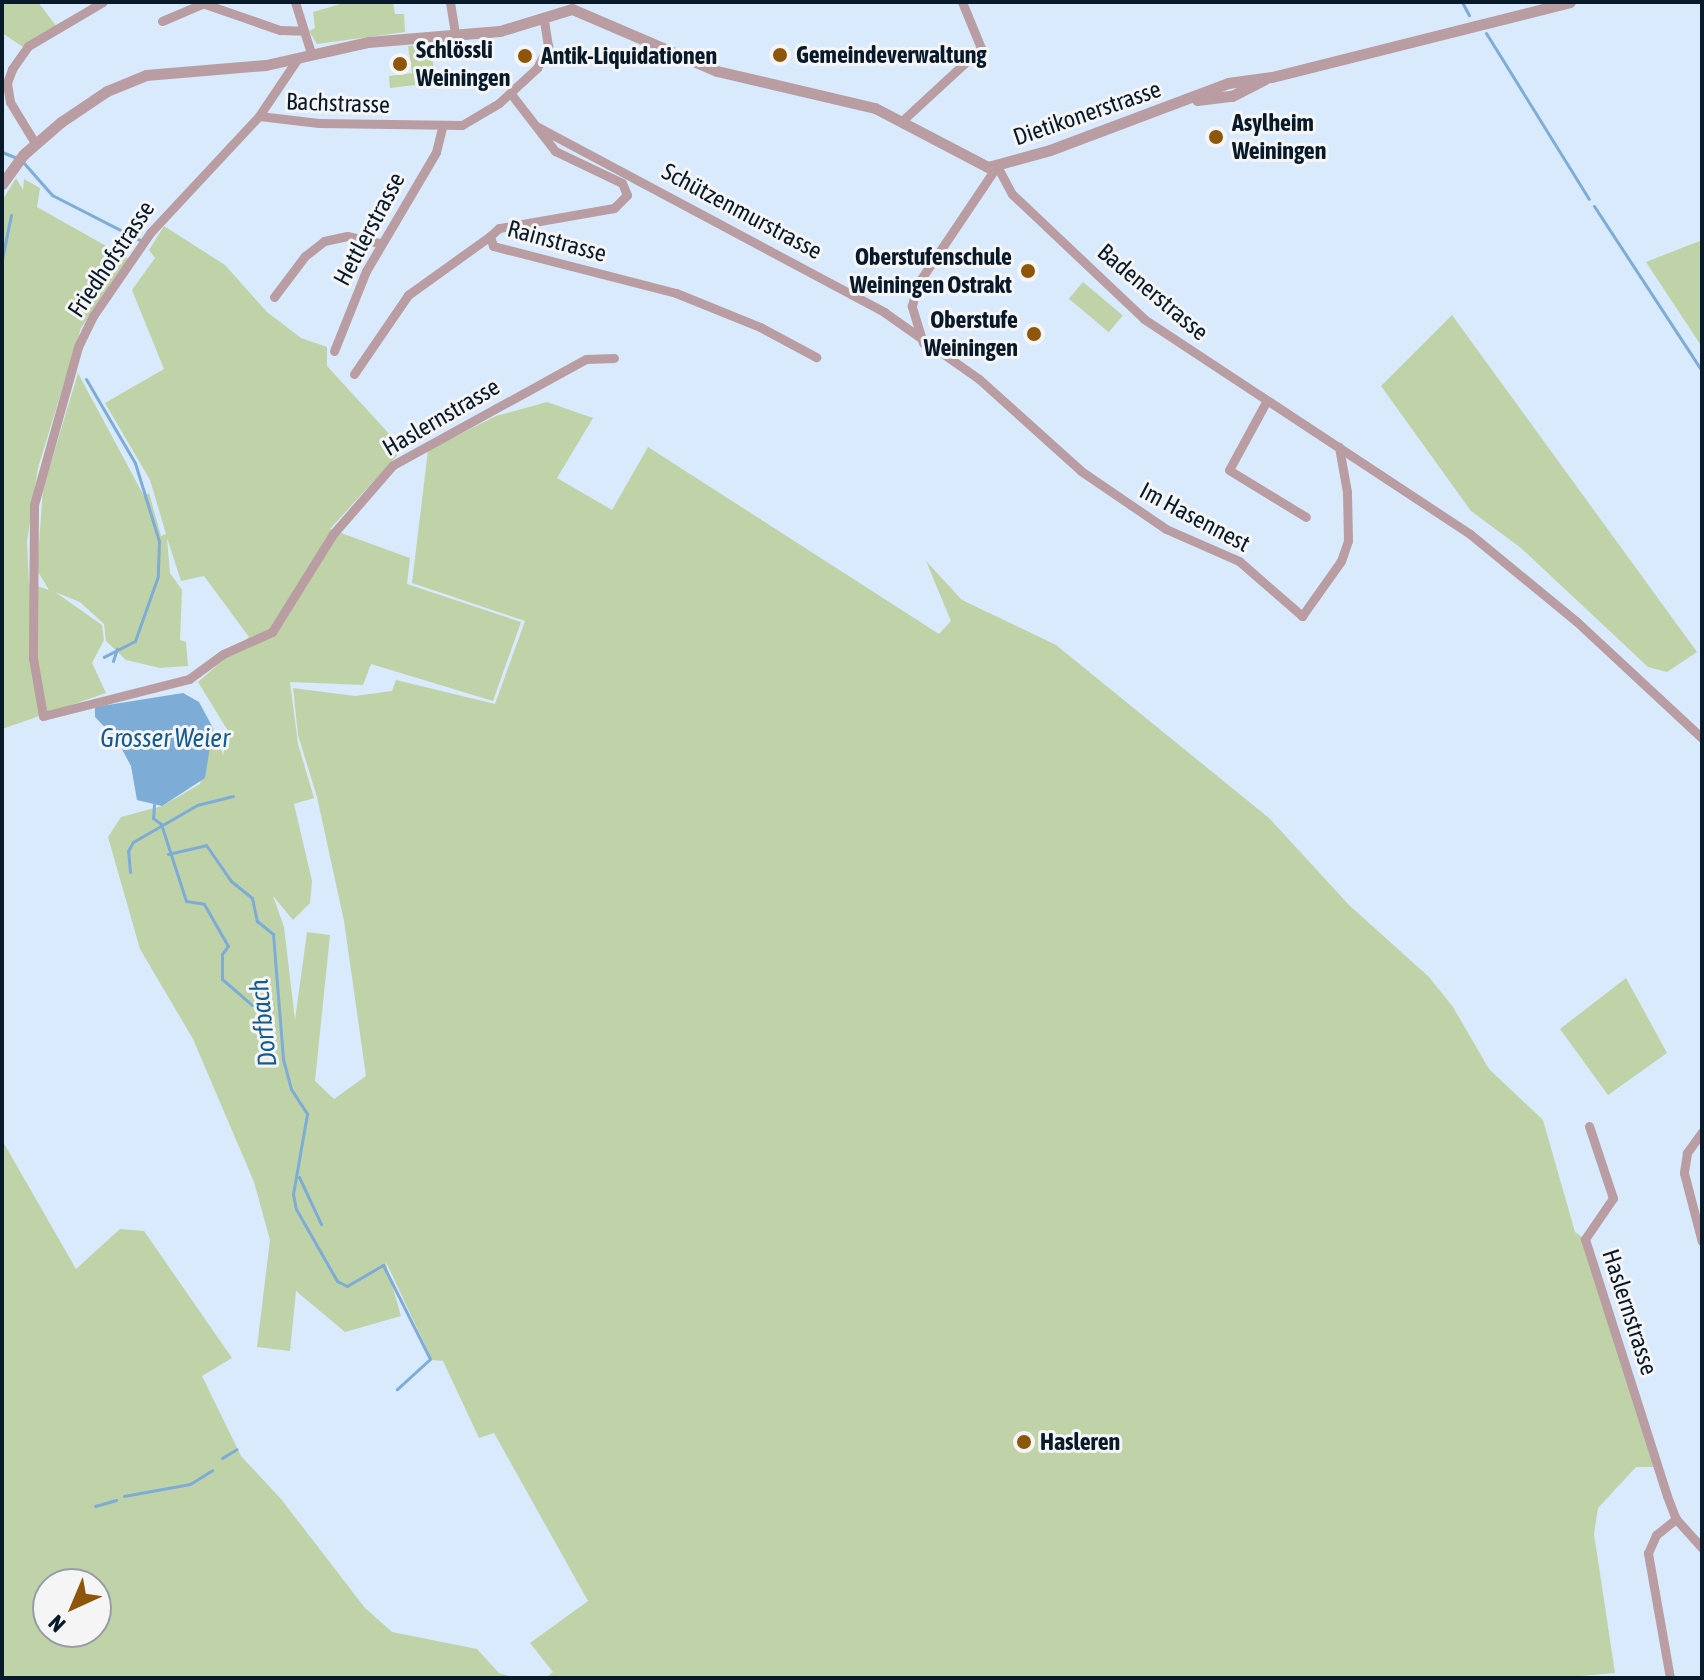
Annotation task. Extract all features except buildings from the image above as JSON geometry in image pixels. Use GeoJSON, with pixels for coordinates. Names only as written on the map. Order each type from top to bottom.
{"type":"FeatureCollection","features":[{"type":"Feature","properties":{"kind":"street"},"geometry":{"type":"LineString","coordinates":[[35,143],[15,114],[4,82],[28,46],[103,2]]}},
{"type":"Feature","properties":{"kind":"street"},"geometry":{"type":"LineString","coordinates":[[295,2],[311,53]]}},
{"type":"Feature","properties":{"kind":"street"},"geometry":{"type":"LineString","coordinates":[[450,2],[455,35]]}},
{"type":"Feature","properties":{"kind":"street"},"geometry":{"type":"LineString","coordinates":[[903,120],[981,48],[962,2]]}},
{"type":"Feature","properties":{"kind":"street","name":"Dietikonerstrasse"},"geometry":{"type":"LineString","coordinates":[[997,166],[1190,101],[1228,83],[1272,77],[1570,2]]}},
{"type":"Feature","properties":{"kind":"street"},"geometry":{"type":"LineString","coordinates":[[162,21],[200,3],[280,30],[304,31]]}},
{"type":"Feature","properties":{"kind":"street"},"geometry":{"type":"LineString","coordinates":[[2,184],[35,143],[101,94],[146,75],[298,58],[311,53],[455,35],[544,20],[572,6],[717,71],[833,95],[903,120],[975,165],[997,166]]}},
{"type":"Feature","properties":{"kind":"street","name":"Bachstrasse"},"geometry":{"type":"LineString","coordinates":[[259,116],[442,128],[477,118],[511,94],[546,55],[544,20]]}},
{"type":"Feature","properties":{"kind":"street","name":"Friedhofstrasse"},"geometry":{"type":"LineString","coordinates":[[43,716],[33,658],[34,505],[78,347],[93,316],[158,222],[259,116],[298,58]]}},
{"type":"Feature","properties":{"kind":"street","name":"Rainstrasse"},"geometry":{"type":"LineString","coordinates":[[511,94],[565,159],[622,183],[625,201],[614,208],[511,225],[490,236],[500,252],[544,256],[676,293],[760,327],[816,357]]}},
{"type":"Feature","properties":{"kind":"street","name":"Schützenmurstrasse"},"geometry":{"type":"LineString","coordinates":[[536,126],[861,298],[923,343]]}},
{"type":"Feature","properties":{"kind":"street","name":"Hettlerstrasse"},"geometry":{"type":"LineString","coordinates":[[334,351],[380,243],[436,152],[442,128]]}},
{"type":"Feature","properties":{"kind":"street"},"geometry":{"type":"LineString","coordinates":[[923,343],[912,306],[917,285],[997,166]]}},
{"type":"Feature","properties":{"kind":"street","name":"Badenerstrasse"},"geometry":{"type":"LineString","coordinates":[[997,166],[1012,194],[1144,319],[1503,558],[1702,738]]}},
{"type":"Feature","properties":{"kind":"street"},"geometry":{"type":"LineString","coordinates":[[274,297],[324,241],[347,236],[380,243]]}},
{"type":"Feature","properties":{"kind":"street"},"geometry":{"type":"LineString","coordinates":[[354,374],[408,295],[490,236]]}},
{"type":"Feature","properties":{"kind":"street","name":"Im Hasennest"},"geometry":{"type":"LineString","coordinates":[[923,343],[979,379],[1089,477],[1166,529],[1239,561],[1302,616],[1341,561],[1348,541],[1347,492],[1339,447]]}},
{"type":"Feature","properties":{"kind":"street","name":"Haslernstrasse"},"geometry":{"type":"LineString","coordinates":[[43,716],[189,679],[223,654],[272,632],[283,623],[325,544],[393,465],[586,359],[614,358]]}},
{"type":"Feature","properties":{"kind":"street"},"geometry":{"type":"LineString","coordinates":[[1266,402],[1229,470],[1306,517]]}},
{"type":"Feature","properties":{"kind":"street","name":"Haslernstrasse"},"geometry":{"type":"LineString","coordinates":[[1589,1126],[1613,1198],[1585,1239],[1676,1519]]}},
{"type":"Feature","properties":{"kind":"street"},"geometry":{"type":"LineString","coordinates":[[1702,1132],[1687,1153],[1684,1173],[1702,1242]]}},
{"type":"Feature","properties":{"kind":"street"},"geometry":{"type":"LineString","coordinates":[[1670,1678],[1648,1553],[1656,1535],[1676,1519],[1702,1548]]}},
{"type":"Feature","properties":{"kind":"green space"},"geometry":{"type":"Polygon","coordinates":[[[2,2],[38,2],[57,27],[23,47],[2,33],[2,2]]]}},
{"type":"Feature","properties":{"kind":"green space"},"geometry":{"type":"Polygon","coordinates":[[[347,2],[393,2],[395,14],[404,14],[405,32],[317,44],[309,31],[315,28],[313,12],[347,2]]]}},
{"type":"Feature","properties":{"kind":"green space"},"geometry":{"type":"Polygon","coordinates":[[[430,45],[435,75],[415,78],[415,85],[390,88],[389,76],[412,73],[408,46],[430,45]]]}},
{"type":"Feature","properties":{"kind":"green space"},"geometry":{"type":"Polygon","coordinates":[[[16,178],[23,190],[24,179],[40,188],[37,207],[129,259],[81,328],[38,468],[27,541],[29,583],[49,590],[37,570],[43,489],[78,373],[144,496],[149,493],[161,536],[166,534],[150,480],[105,403],[164,369],[132,290],[155,258],[149,250],[164,226],[225,265],[267,312],[301,338],[327,347],[327,366],[403,449],[330,529],[410,558],[407,584],[521,622],[493,701],[371,664],[363,685],[290,682],[298,744],[314,798],[294,804],[312,881],[310,903],[293,920],[273,896],[284,927],[295,1020],[307,932],[330,935],[315,1081],[334,1099],[366,1076],[344,921],[317,797],[298,735],[293,688],[355,696],[392,691],[396,680],[495,704],[525,621],[412,583],[428,450],[496,416],[547,402],[593,418],[557,478],[612,510],[648,447],[939,634],[951,621],[926,561],[962,600],[1056,645],[1269,818],[1349,905],[1429,977],[1453,1007],[1489,1069],[1543,1120],[1575,1232],[1585,1239],[1657,1467],[1636,1467],[1598,1508],[1594,1534],[1615,1673],[1559,1678],[545,1678],[553,1672],[530,1643],[588,1601],[494,1433],[479,1438],[443,1361],[432,1360],[385,1260],[401,1316],[345,1332],[296,1291],[290,1351],[257,1347],[270,1240],[254,1182],[193,1039],[140,949],[108,837],[121,817],[162,806],[200,784],[213,728],[223,755],[228,731],[198,682],[249,637],[204,576],[181,581],[167,538],[170,573],[182,590],[180,640],[186,642],[188,666],[160,668],[126,660],[106,641],[104,624],[80,602],[55,592],[102,625],[104,640],[92,663],[106,693],[2,729],[2,201],[16,178]]]}},
{"type":"Feature","properties":{"kind":"green space"},"geometry":{"type":"Polygon","coordinates":[[[1702,240],[1702,347],[1646,262],[1702,240]]]}},
{"type":"Feature","properties":{"kind":"green space"},"geometry":{"type":"Polygon","coordinates":[[[1083,282],[1123,315],[1109,332],[1069,299],[1083,282]]]}},
{"type":"Feature","properties":{"kind":"green space"},"geometry":{"type":"Polygon","coordinates":[[[1452,315],[1697,652],[1667,672],[1648,667],[1521,548],[1471,511],[1381,386],[1452,315]]]}},
{"type":"Feature","properties":{"kind":"green space"},"geometry":{"type":"Polygon","coordinates":[[[1626,978],[1667,1053],[1608,1095],[1560,1029],[1626,978]]]}},
{"type":"Feature","properties":{"kind":"green space"},"geometry":{"type":"Polygon","coordinates":[[[2,1140],[76,1269],[120,1229],[144,1231],[232,1358],[202,1376],[241,1456],[281,1499],[365,1608],[392,1632],[477,1649],[499,1673],[516,1678],[2,1678],[2,1140]]]}},
{"type":"Feature","properties":{"kind":"water","name":"Grosser Weier"},"geometry":{"type":"Polygon","coordinates":[[[183,693],[199,702],[213,728],[205,778],[162,806],[137,800],[131,766],[117,740],[95,717],[95,707],[183,693]]]}},
{"type":"Feature","properties":{"kind":"waterway"},"geometry":{"type":"LineString","coordinates":[[1462,2],[1469,15]]}},
{"type":"Feature","properties":{"kind":"waterway"},"geometry":{"type":"LineString","coordinates":[[1486,33],[1589,199]]}},
{"type":"Feature","properties":{"kind":"waterway","name":"Dorfbach"},"geometry":{"type":"LineString","coordinates":[[340,99],[373,100]]}},
{"type":"Feature","properties":{"kind":"waterway"},"geometry":{"type":"LineString","coordinates":[[2,152],[17,158]]}},
{"type":"Feature","properties":{"kind":"waterway"},"geometry":{"type":"LineString","coordinates":[[23,162],[52,195],[140,240]]}},
{"type":"Feature","properties":{"kind":"waterway"},"geometry":{"type":"LineString","coordinates":[[1594,206],[1702,371]]}},
{"type":"Feature","properties":{"kind":"waterway"},"geometry":{"type":"LineString","coordinates":[[2,259],[11,215]]}},
{"type":"Feature","properties":{"kind":"waterway","name":"Dorfbach"},"geometry":{"type":"LineString","coordinates":[[86,379],[135,463],[159,541],[158,576],[135,641],[104,657]]}},
{"type":"Feature","properties":{"kind":"waterway","name":"Dorfbach"},"geometry":{"type":"LineString","coordinates":[[113,661],[117,649]]}},
{"type":"Feature","properties":{"kind":"waterway"},"geometry":{"type":"LineString","coordinates":[[130,872],[128,851],[133,842],[197,805],[233,796]]}},
{"type":"Feature","properties":{"kind":"waterway"},"geometry":{"type":"LineString","coordinates":[[154,805],[153,818],[161,824],[186,901],[204,904],[228,946],[222,954],[222,979],[252,1005]]}},
{"type":"Feature","properties":{"kind":"waterway","name":"Dorfbach"},"geometry":{"type":"LineString","coordinates":[[168,854],[206,845],[231,881],[252,898],[257,921],[273,934],[283,1059],[291,1089],[307,1114],[293,1194],[296,1209],[337,1281],[347,1286],[383,1265],[430,1359],[397,1389]]}},
{"type":"Feature","properties":{"kind":"waterway"},"geometry":{"type":"LineString","coordinates":[[299,1177],[321,1224]]}},
{"type":"Feature","properties":{"kind":"waterway"},"geometry":{"type":"LineString","coordinates":[[222,1458],[237,1449]]}},
{"type":"Feature","properties":{"kind":"waterway"},"geometry":{"type":"LineString","coordinates":[[124,1496],[190,1484],[212,1470]]}},
{"type":"Feature","properties":{"kind":"waterway"},"geometry":{"type":"LineString","coordinates":[[95,1506],[116,1500]]}},
{"type":"Feature","properties":{"kind":"place","name":"Gemeindeverwaltung"},"geometry":{"type":"Point","coordinates":[780,55]}},
{"type":"Feature","properties":{"kind":"place","name":"Antik-Liquidationen"},"geometry":{"type":"Point","coordinates":[525,56]}},
{"type":"Feature","properties":{"kind":"place","name":"Schlössli Weiningen"},"geometry":{"type":"Point","coordinates":[400,64]}},
{"type":"Feature","properties":{"kind":"place","name":"Asylheim Weiningen"},"geometry":{"type":"Point","coordinates":[1216,137]}},
{"type":"Feature","properties":{"kind":"place","name":"Oberstufenschule Weiningen Ostrakt"},"geometry":{"type":"Point","coordinates":[1028,271]}},
{"type":"Feature","properties":{"kind":"place","name":"Oberstufe Weiningen"},"geometry":{"type":"Point","coordinates":[1034,334]}},
{"type":"Feature","properties":{"kind":"place","name":"Hasleren"},"geometry":{"type":"Point","coordinates":[1024,1442]}}]}
